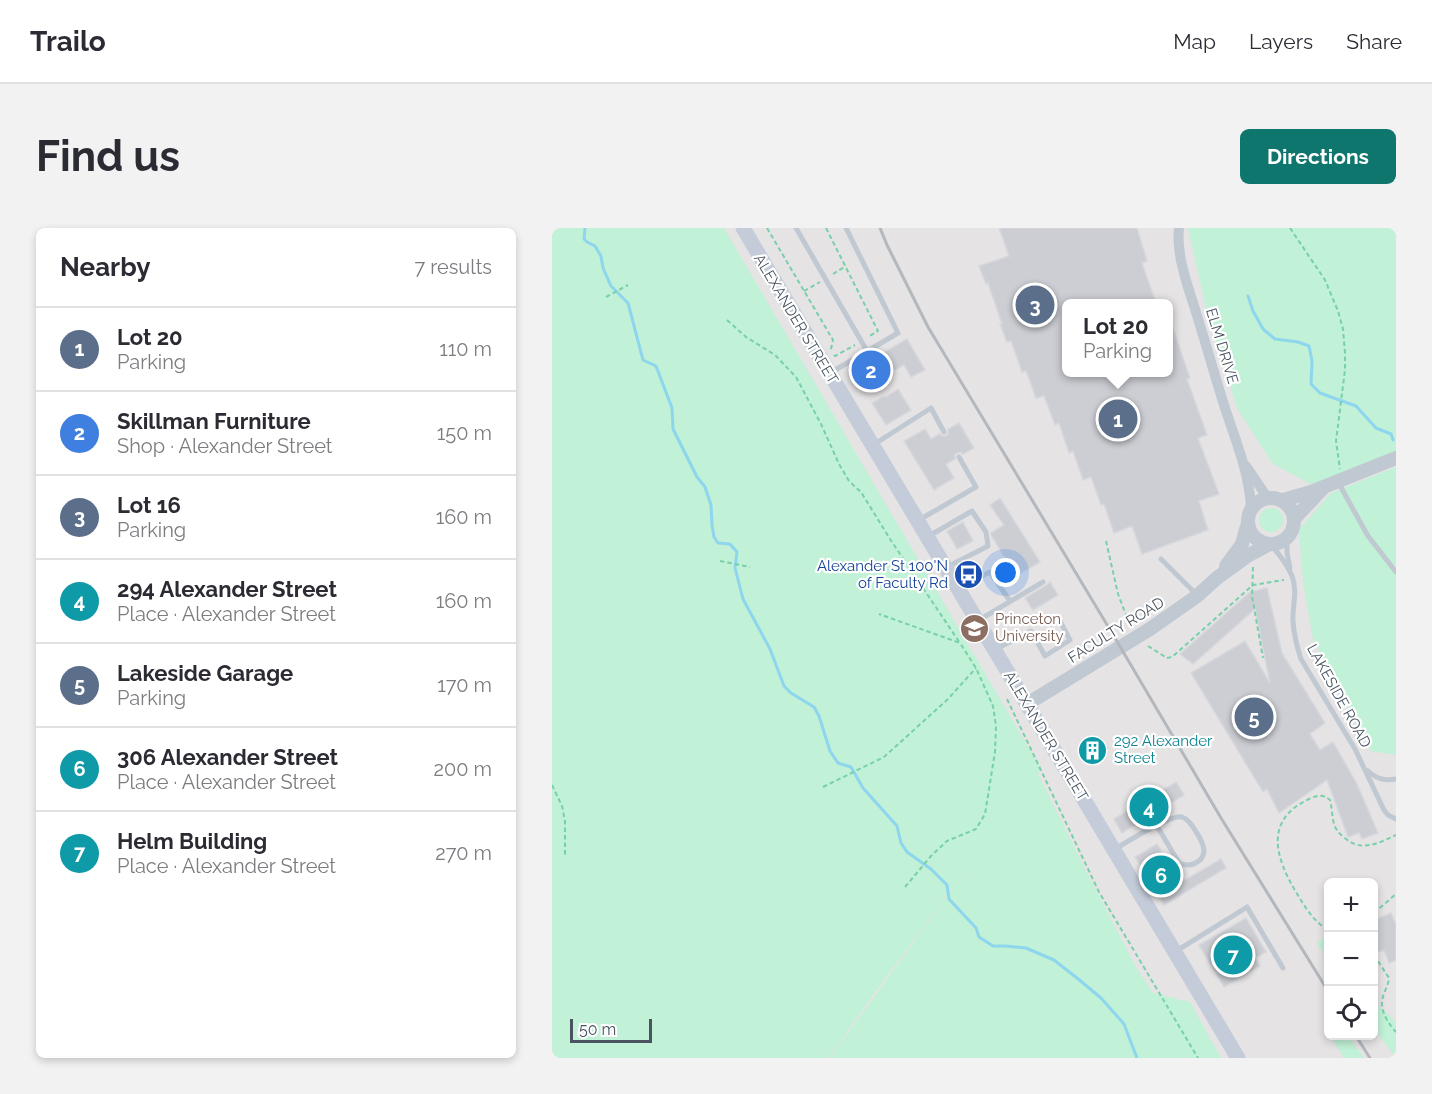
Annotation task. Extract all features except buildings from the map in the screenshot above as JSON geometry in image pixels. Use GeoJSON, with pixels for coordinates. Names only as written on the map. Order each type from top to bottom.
{"type":"FeatureCollection","features":[{"type":"Feature","properties":{"kind":"main road","name":"ALEXANDER STREET"},"geometry":{"type":"LineString","coordinates":[[742,228],[1238,1058]]}},
{"type":"Feature","properties":{"kind":"street","name":"ELM DRIVE"},"geometry":{"type":"LineString","coordinates":[[1177,230],[1190,292],[1244,464],[1251,507]]}},
{"type":"Feature","properties":{"kind":"street"},"geometry":{"type":"LineString","coordinates":[[1294,519],[1324,487],[1339,475],[1396,458]]}},
{"type":"Feature","properties":{"kind":"street","name":"ELM DRIVE"},"geometry":{"type":"LineString","coordinates":[[1244,464],[1267,497]]}},
{"type":"Feature","properties":{"kind":"street"},"geometry":{"type":"LineString","coordinates":[[1282,500],[1324,487]]}},
{"type":"Feature","properties":{"kind":"street"},"geometry":{"type":"LineString","coordinates":[[1267,497],[1282,500],[1293,512],[1294,526],[1287,537],[1276,544],[1262,543],[1250,533],[1248,513],[1255,502],[1267,497]]}},
{"type":"Feature","properties":{"kind":"street","name":"FACULTY ROAD"},"geometry":{"type":"LineString","coordinates":[[1217,578],[1242,544],[1248,526]]}},
{"type":"Feature","properties":{"kind":"street","name":"FACULTY ROAD"},"geometry":{"type":"LineString","coordinates":[[1027,704],[1121,648],[1197,596],[1247,556],[1270,544]]}},
{"type":"Feature","properties":{"kind":"lane"},"geometry":{"type":"LineString","coordinates":[[796,228],[867,351]]}},
{"type":"Feature","properties":{"kind":"lane"},"geometry":{"type":"LineString","coordinates":[[829,374],[898,333],[846,228]]}},
{"type":"Feature","properties":{"kind":"lane"},"geometry":{"type":"LineString","coordinates":[[872,446],[931,408],[944,432]]}},
{"type":"Feature","properties":{"kind":"lane"},"geometry":{"type":"LineString","coordinates":[[917,521],[976,486],[959,457]]}},
{"type":"Feature","properties":{"kind":"lane"},"geometry":{"type":"LineString","coordinates":[[1339,475],[1368,536],[1396,572]]}},
{"type":"Feature","properties":{"kind":"lane"},"geometry":{"type":"LineString","coordinates":[[927,538],[972,511],[986,532],[988,546],[945,567]]}},
{"type":"Feature","properties":{"kind":"lane"},"geometry":{"type":"LineString","coordinates":[[1287,537],[1287,553],[1292,576]]}},
{"type":"Feature","properties":{"kind":"lane","name":"LAKESIDE ROAD"},"geometry":{"type":"LineString","coordinates":[[1270,544],[1292,576],[1295,599],[1293,621],[1301,659],[1355,749],[1384,810],[1396,819]]}},
{"type":"Feature","properties":{"kind":"lane"},"geometry":{"type":"LineString","coordinates":[[1161,559],[1197,596]]}},
{"type":"Feature","properties":{"kind":"lane"},"geometry":{"type":"LineString","coordinates":[[958,588],[990,572],[1010,601]]}},
{"type":"Feature","properties":{"kind":"lane"},"geometry":{"type":"LineString","coordinates":[[978,621],[1043,582]]}},
{"type":"Feature","properties":{"kind":"lane"},"geometry":{"type":"LineString","coordinates":[[995,650],[1031,631],[1045,656],[1070,640],[1060,621]]}},
{"type":"Feature","properties":{"kind":"lane"},"geometry":{"type":"LineString","coordinates":[[1366,770],[1376,778],[1396,779]]}},
{"type":"Feature","properties":{"kind":"lane"},"geometry":{"type":"LineString","coordinates":[[1114,849],[1157,826],[1172,818],[1179,816],[1187,819],[1202,843],[1204,849],[1202,857],[1190,865],[1179,863],[1157,826]]}},
{"type":"Feature","properties":{"kind":"lane"},"geometry":{"type":"LineString","coordinates":[[1175,951],[1247,907],[1283,968]]}},
{"type":"Feature","properties":{"kind":"path"},"geometry":{"type":"LineString","coordinates":[[766,228],[833,340],[831,349],[835,356],[856,344]]}},
{"type":"Feature","properties":{"kind":"path"},"geometry":{"type":"LineString","coordinates":[[826,228],[879,331],[868,337]]}},
{"type":"Feature","properties":{"kind":"path"},"geometry":{"type":"LineString","coordinates":[[1290,228],[1325,280],[1338,311],[1342,329],[1346,353],[1336,441],[1339,475]]}},
{"type":"Feature","properties":{"kind":"path"},"geometry":{"type":"LineString","coordinates":[[830,275],[846,266]]}},
{"type":"Feature","properties":{"kind":"path"},"geometry":{"type":"LineString","coordinates":[[804,291],[820,281]]}},
{"type":"Feature","properties":{"kind":"path"},"geometry":{"type":"LineString","coordinates":[[606,297],[628,285]]}},
{"type":"Feature","properties":{"kind":"path"},"geometry":{"type":"LineString","coordinates":[[727,320],[746,337],[775,355],[796,377],[849,481],[861,492],[960,643],[976,668],[993,706],[996,726],[995,752],[985,814],[976,829],[947,841],[905,887]]}},
{"type":"Feature","properties":{"kind":"path"},"geometry":{"type":"LineString","coordinates":[[1106,541],[1118,594],[1131,629]]}},
{"type":"Feature","properties":{"kind":"path"},"geometry":{"type":"LineString","coordinates":[[720,561],[750,567]]}},
{"type":"Feature","properties":{"kind":"path"},"geometry":{"type":"LineString","coordinates":[[1253,562],[1252,596],[1263,658]]}},
{"type":"Feature","properties":{"kind":"path"},"geometry":{"type":"LineString","coordinates":[[1148,646],[1167,658],[1172,657],[1253,585],[1284,580]]}},
{"type":"Feature","properties":{"kind":"path"},"geometry":{"type":"LineString","coordinates":[[879,614],[960,643]]}},
{"type":"Feature","properties":{"kind":"path"},"geometry":{"type":"LineString","coordinates":[[823,787],[884,757],[948,699],[976,668]]}},
{"type":"Feature","properties":{"kind":"path"},"geometry":{"type":"LineString","coordinates":[[1007,699],[1099,892],[1198,1058]]}},
{"type":"Feature","properties":{"kind":"path"},"geometry":{"type":"LineString","coordinates":[[552,785],[562,806],[565,821],[565,856]]}},
{"type":"Feature","properties":{"kind":"path"},"geometry":{"type":"LineString","coordinates":[[1324,928],[1311,916],[1289,882],[1277,851],[1280,825],[1292,809],[1301,802],[1320,795],[1330,800],[1332,817],[1338,832],[1355,845],[1372,845],[1396,835]]}},
{"type":"Feature","properties":{"kind":"path"},"geometry":{"type":"LineString","coordinates":[[1378,910],[1396,894]]}},
{"type":"Feature","properties":{"kind":"path"},"geometry":{"type":"LineString","coordinates":[[1378,961],[1389,978],[1382,1002],[1385,1017],[1396,1032]]}},
{"type":"Feature","properties":{"kind":"shaded area","name":"Princeton University"},"geometry":{"type":"Polygon","coordinates":[[[552,228],[1396,228],[1396,1058],[552,1058],[552,228]]]}},
{"type":"Feature","properties":{"kind":"green space"},"geometry":{"type":"Polygon","coordinates":[[[552,228],[724,228],[1041,769],[1038,774],[1137,969],[1153,993],[1190,1002],[1221,1058],[830,1058],[965,871],[829,1058],[552,1058],[552,228]]]}},
{"type":"Feature","properties":{"kind":"green space"},"geometry":{"type":"Polygon","coordinates":[[[1188,228],[1396,228],[1396,454],[1324,482],[1310,484],[1272,463],[1237,408],[1207,313],[1188,228]]]}},
{"type":"Feature","properties":{"kind":"green space"},"geometry":{"type":"Polygon","coordinates":[[[1396,467],[1396,755],[1371,751],[1313,639],[1303,582],[1299,530],[1331,493],[1396,467]]]}},
{"type":"Feature","properties":{"kind":"green space"},"geometry":{"type":"Polygon","coordinates":[[[1271,508],[1279,512],[1283,520],[1279,528],[1271,532],[1263,528],[1259,520],[1263,512],[1271,508]]]}},
{"type":"Feature","properties":{"kind":"green space"},"geometry":{"type":"Polygon","coordinates":[[[1324,938],[1324,954],[1317,943],[1324,938]]]}},
{"type":"Feature","properties":{"kind":"green space"},"geometry":{"type":"Polygon","coordinates":[[[1378,1006],[1396,1022],[1396,1058],[1378,1034],[1378,1006]]]}},
{"type":"Feature","properties":{"kind":"green space"},"geometry":{"type":"Polygon","coordinates":[[[1333,1040],[1351,1040],[1364,1058],[1344,1058],[1333,1040]]]}},
{"type":"Feature","properties":{"kind":"waterway"},"geometry":{"type":"LineString","coordinates":[[585,228],[584,239],[595,246],[601,256],[603,268],[611,286],[628,303],[643,360],[656,366],[672,408],[673,429],[697,477],[705,487],[711,505],[714,537],[718,543],[730,544],[737,552],[735,568],[743,599],[770,649],[784,686],[814,707],[830,751],[838,763],[851,767],[863,788],[897,826],[901,843],[907,852],[931,869],[947,885],[949,899],[976,928],[979,937],[993,946],[1026,948],[1054,960],[1101,998],[1124,1024],[1137,1058]]}},
{"type":"Feature","properties":{"kind":"waterway"},"geometry":{"type":"LineString","coordinates":[[1248,296],[1263,329],[1275,339],[1309,346],[1312,361],[1311,384],[1320,393],[1356,406],[1376,428],[1391,434],[1393,440]]}},
{"type":"Feature","properties":{"kind":"railway"},"geometry":{"type":"LineString","coordinates":[[880,228],[928,327],[1221,818],[1325,986]]}},
{"type":"Feature","properties":{"kind":"railway"},"geometry":{"type":"LineString","coordinates":[[1359,1040],[1370,1058]]}},
{"type":"Feature","properties":{"kind":"place","name":"Lot 16"},"geometry":{"type":"Point","coordinates":[1035,305]}},
{"type":"Feature","properties":{"kind":"place","name":"Skillman Furniture"},"geometry":{"type":"Point","coordinates":[871,370]}},
{"type":"Feature","properties":{"kind":"place","name":"Lot 20"},"geometry":{"type":"Point","coordinates":[1118,419]}},
{"type":"Feature","properties":{"kind":"place","name":"Alexander St 100'N of Faculty Rd"},"geometry":{"type":"Point","coordinates":[969,575]}},
{"type":"Feature","properties":{"kind":"place","name":"Princeton University"},"geometry":{"type":"Point","coordinates":[974,628]}},
{"type":"Feature","properties":{"kind":"place","name":"Lakeside Garage"},"geometry":{"type":"Point","coordinates":[1254,717]}},
{"type":"Feature","properties":{"kind":"place","name":"292 Alexander Street"},"geometry":{"type":"Point","coordinates":[1093,750]}},
{"type":"Feature","properties":{"kind":"place","name":"294 Alexander Street"},"geometry":{"type":"Point","coordinates":[1149,807]}},
{"type":"Feature","properties":{"kind":"place","name":"306 Alexander Street"},"geometry":{"type":"Point","coordinates":[1161,875]}},
{"type":"Feature","properties":{"kind":"place","name":"Helm Building"},"geometry":{"type":"Point","coordinates":[1233,955]}}]}
